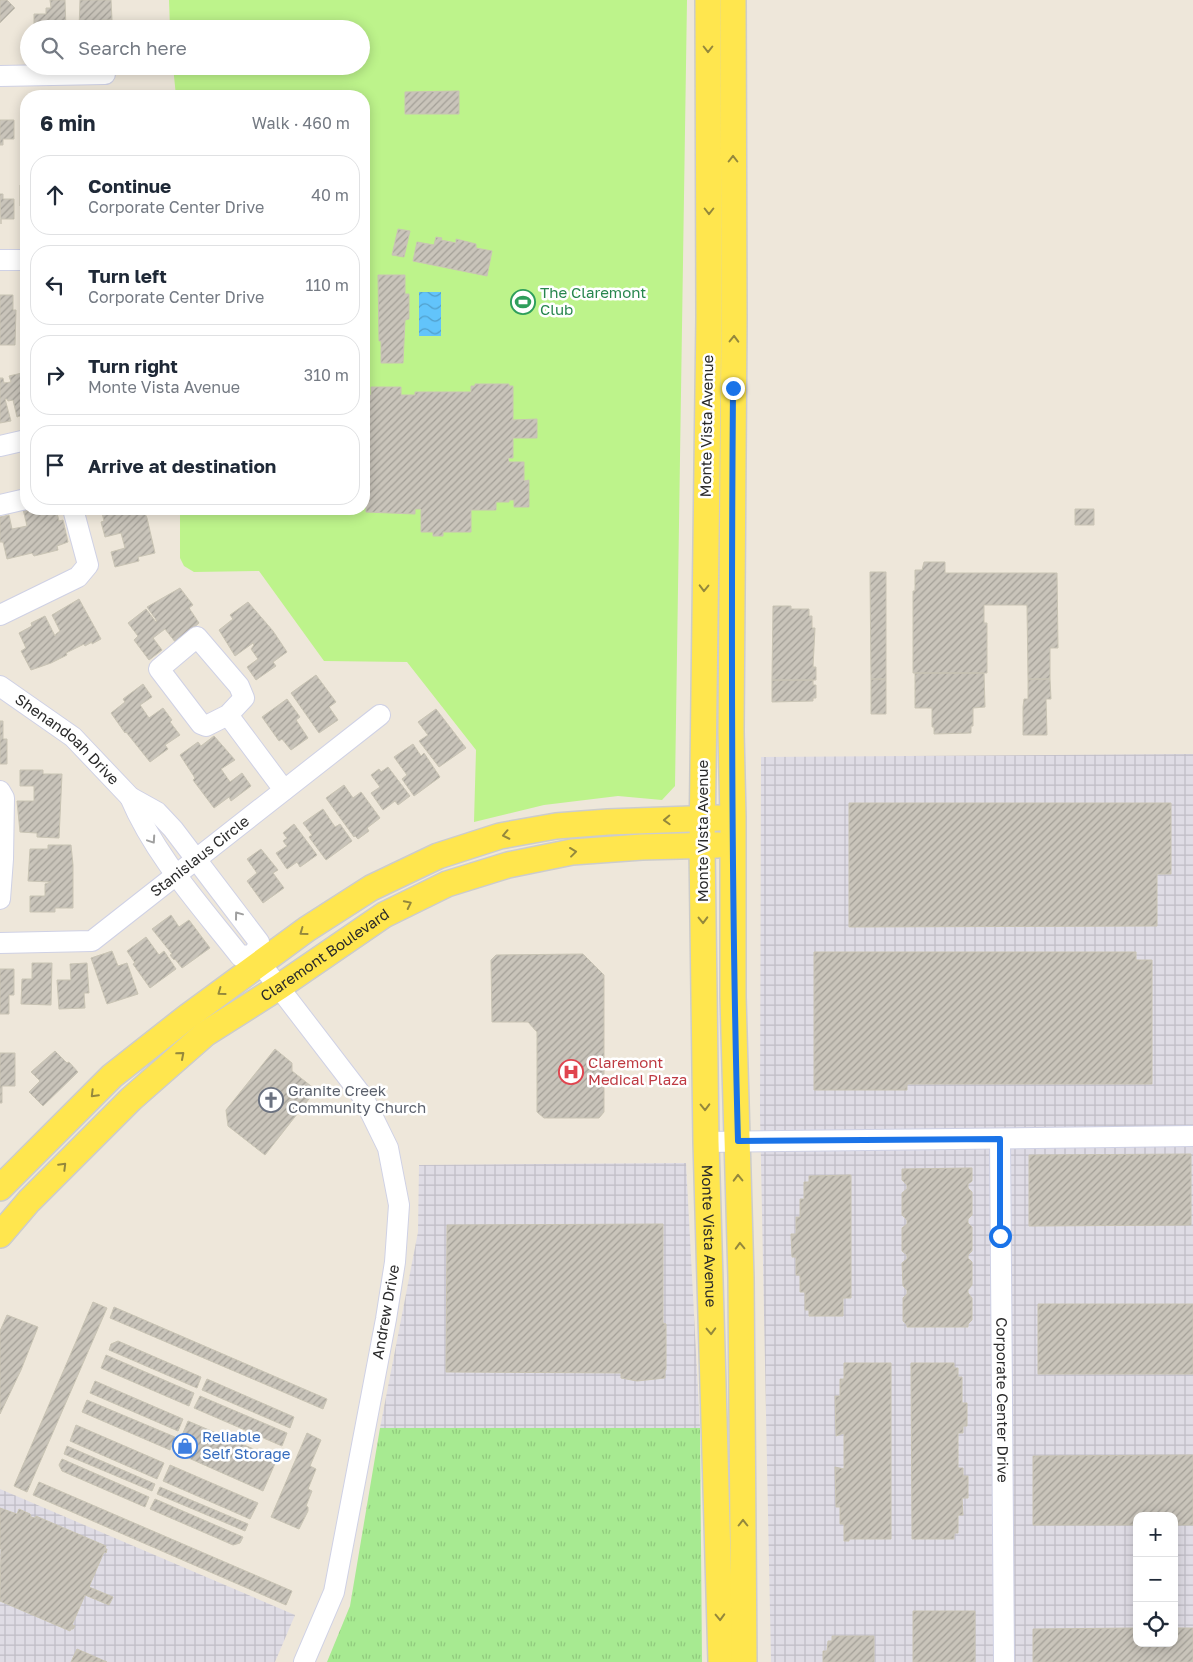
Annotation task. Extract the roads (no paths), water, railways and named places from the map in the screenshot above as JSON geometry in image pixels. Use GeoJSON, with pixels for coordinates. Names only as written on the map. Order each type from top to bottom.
{"type":"FeatureCollection","features":[{"type":"Feature","properties":{"kind":"main road","name":"Monte Vista Avenue"},"geometry":{"type":"LineString","coordinates":[[708,0],[709,317],[702,846],[706,1142],[721,1662]]}},
{"type":"Feature","properties":{"kind":"main road","name":"Monte Vista Avenue"},"geometry":{"type":"LineString","coordinates":[[733,0],[734,319],[731,732],[733,997],[742,1287],[744,1662]]}},
{"type":"Feature","properties":{"kind":"main road","name":"Claremont Boulevard"},"geometry":{"type":"LineString","coordinates":[[1,1184],[112,1076],[257,959],[371,888],[438,856],[500,836],[556,826],[733,817]]}},
{"type":"Feature","properties":{"kind":"main road","name":"Claremont Boulevard"},"geometry":{"type":"LineString","coordinates":[[0,1235],[29,1200],[131,1099],[205,1034],[279,987],[384,915],[448,884],[508,865],[572,852],[642,847],[732,845]]}},
{"type":"Feature","properties":{"kind":"street"},"geometry":{"type":"LineString","coordinates":[[0,76],[52,75]]}},
{"type":"Feature","properties":{"kind":"street"},"geometry":{"type":"LineString","coordinates":[[0,260],[20,260]]}},
{"type":"Feature","properties":{"kind":"street"},"geometry":{"type":"LineString","coordinates":[[0,446],[20,441]]}},
{"type":"Feature","properties":{"kind":"street"},"geometry":{"type":"LineString","coordinates":[[0,505],[20,500]]}},
{"type":"Feature","properties":{"kind":"street"},"geometry":{"type":"LineString","coordinates":[[0,615],[78,577],[88,566],[75,515]]}},
{"type":"Feature","properties":{"kind":"street","name":"Shenandoah Drive"},"geometry":{"type":"LineString","coordinates":[[0,686],[73,737],[130,797],[157,812],[173,829],[259,942],[257,959],[240,956],[176,875],[141,823],[130,797]]}},
{"type":"Feature","properties":{"kind":"street"},"geometry":{"type":"LineString","coordinates":[[228,715],[284,790]]}},
{"type":"Feature","properties":{"kind":"street","name":"Stanislaus Circle"},"geometry":{"type":"LineString","coordinates":[[0,943],[92,941],[380,715]]}},
{"type":"Feature","properties":{"kind":"street"},"geometry":{"type":"LineString","coordinates":[[0,900],[2,795]]}},
{"type":"Feature","properties":{"kind":"street","name":"Andrew Drive"},"geometry":{"type":"LineString","coordinates":[[257,959],[363,1097],[388,1148],[399,1205],[395,1262],[386,1319],[334,1592],[304,1662]]}},
{"type":"Feature","properties":{"kind":"street"},"geometry":{"type":"LineString","coordinates":[[706,1142],[1193,1136]]}},
{"type":"Feature","properties":{"kind":"street","name":"Corporate Center Drive"},"geometry":{"type":"LineString","coordinates":[[1000,1139],[1004,1662]]}},
{"type":"Feature","properties":{"kind":"street"},"geometry":{"type":"LineString","coordinates":[[1,1184],[29,1200]]}},
{"type":"Feature","properties":{"kind":"water"},"geometry":{"type":"Polygon","coordinates":[[[419,292],[441,292],[441,336],[419,336],[419,292]]]}},
{"type":"Feature","properties":{"kind":"place","name":"The Claremont Club"},"geometry":{"type":"Point","coordinates":[523,302]}},
{"type":"Feature","properties":{"kind":"place","name":"Claremont Medical Plaza"},"geometry":{"type":"Point","coordinates":[571,1072]}},
{"type":"Feature","properties":{"kind":"place","name":"Granite Creek Community Church"},"geometry":{"type":"Point","coordinates":[271,1100]}},
{"type":"Feature","properties":{"kind":"place","name":"Reliable Self Storage"},"geometry":{"type":"Point","coordinates":[185,1446]}}]}
